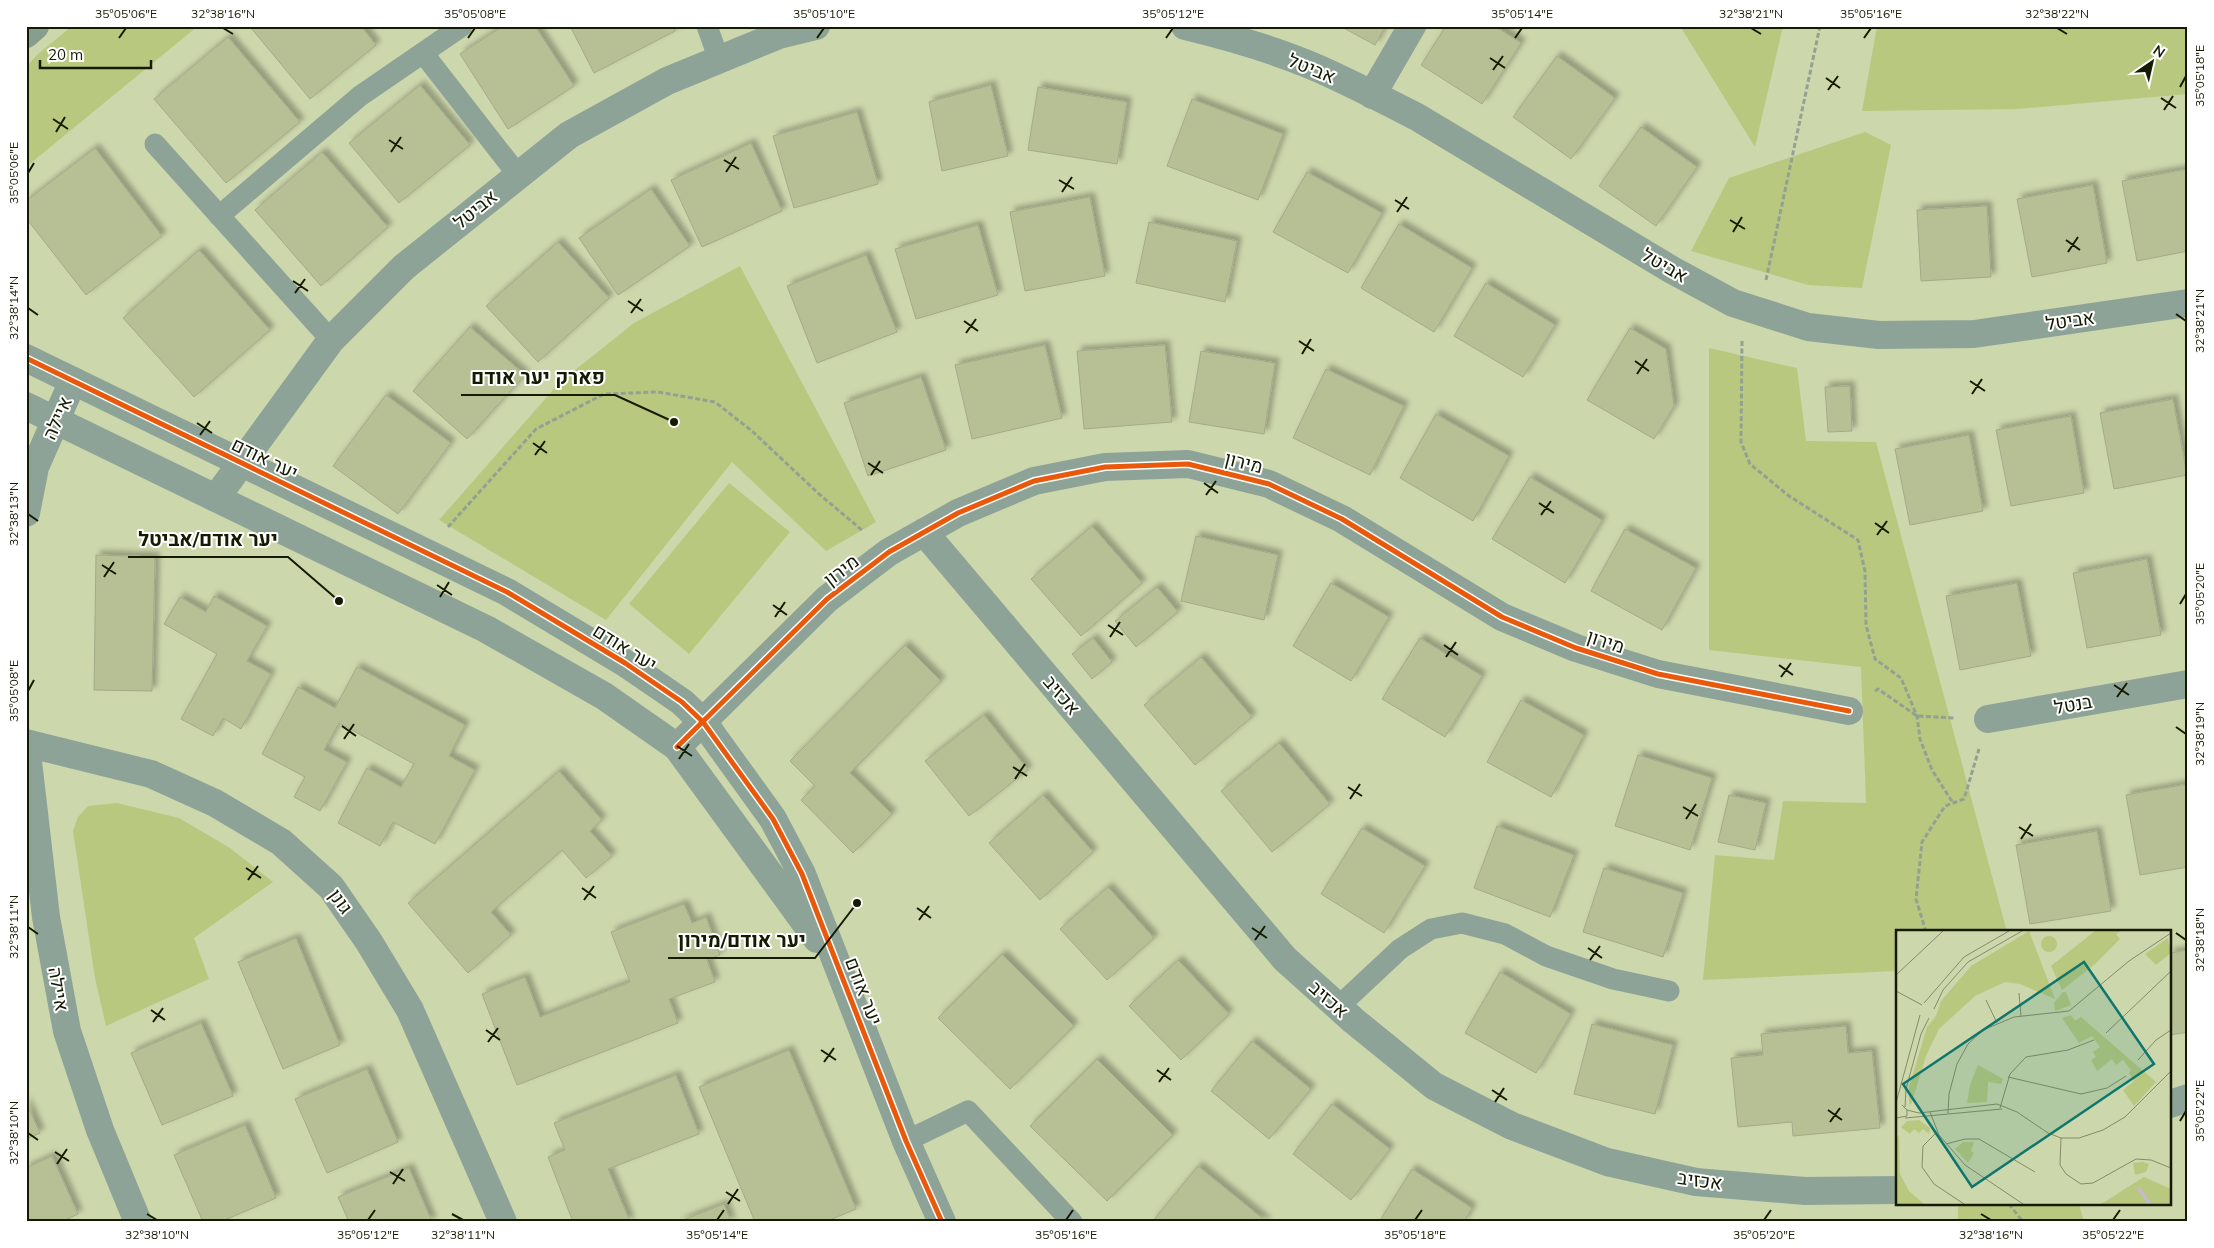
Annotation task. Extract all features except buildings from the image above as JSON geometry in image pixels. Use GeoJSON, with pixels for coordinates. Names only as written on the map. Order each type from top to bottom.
{"type":"FeatureCollection","features":[{"type":"Feature","properties":{"kind":"main road"},"geometry":{"type":"LineString","coordinates":[[26,34],[35,26]]}},
{"type":"Feature","properties":{"kind":"street","name":"אביטל"},"geometry":{"type":"LineString","coordinates":[[216,498],[240,462],[331,340],[404,268],[518,175],[569,135],[667,81],[779,35],[816,26]]}},
{"type":"Feature","properties":{"kind":"street","name":"אביטל"},"geometry":{"type":"LineString","coordinates":[[1185,26],[1315,67],[1417,116],[1672,270],[1733,303],[1808,327],[1861,333],[1974,334],[2188,303]]}},
{"type":"Feature","properties":{"kind":"street"},"geometry":{"type":"LineString","coordinates":[[1372,95],[1412,26]]}},
{"type":"Feature","properties":{"kind":"street","name":"יער אודם"},"geometry":{"type":"LineString","coordinates":[[26,358],[507,592],[625,663],[682,702],[703,722],[773,819],[802,874],[906,1141],[942,1222]]}},
{"type":"Feature","properties":{"kind":"street","name":"איילה"},"geometry":{"type":"LineString","coordinates":[[26,514],[35,467],[73,381]]}},
{"type":"Feature","properties":{"kind":"street","name":"יער אודם"},"geometry":{"type":"LineString","coordinates":[[26,406],[486,629],[604,696],[677,747],[840,970]]}},
{"type":"Feature","properties":{"kind":"street","name":"מירון"},"geometry":{"type":"LineString","coordinates":[[677,747],[827,598],[889,552],[958,513],[1034,481],[1105,467],[1188,464],[1269,484],[1342,519],[1502,617],[1576,648],[1658,674],[1849,711]]}},
{"type":"Feature","properties":{"kind":"street","name":"אכזיב"},"geometry":{"type":"LineString","coordinates":[[924,532],[1285,959],[1338,1007],[1434,1086],[1512,1126],[1607,1162],[1696,1182],[1805,1191],[1896,1190]]}},
{"type":"Feature","properties":{"kind":"street","name":"בנטל"},"geometry":{"type":"LineString","coordinates":[[1988,719],[2188,684]]}},
{"type":"Feature","properties":{"kind":"street","name":"איילה"},"geometry":{"type":"LineString","coordinates":[[26,744],[46,917],[67,1031],[100,1130],[138,1222]]}},
{"type":"Feature","properties":{"kind":"street","name":"גונן"},"geometry":{"type":"LineString","coordinates":[[26,744],[151,774],[215,803],[281,842],[331,887],[369,942],[410,1010],[503,1222]]}},
{"type":"Feature","properties":{"kind":"street"},"geometry":{"type":"LineString","coordinates":[[2172,1103],[2188,1098]]}},
{"type":"Feature","properties":{"kind":"lane"},"geometry":{"type":"LineString","coordinates":[[219,216],[360,96],[462,26]]}},
{"type":"Feature","properties":{"kind":"lane"},"geometry":{"type":"LineString","coordinates":[[707,26],[719,60]]}},
{"type":"Feature","properties":{"kind":"lane"},"geometry":{"type":"LineString","coordinates":[[423,53],[518,175]]}},
{"type":"Feature","properties":{"kind":"lane"},"geometry":{"type":"LineString","coordinates":[[155,144],[331,340]]}},
{"type":"Feature","properties":{"kind":"lane"},"geometry":{"type":"LineString","coordinates":[[1338,1007],[1400,949],[1431,929],[1462,923],[1504,934],[1546,956],[1613,979],[1669,991]]}},
{"type":"Feature","properties":{"kind":"lane"},"geometry":{"type":"LineString","coordinates":[[906,1141],[968,1111],[1072,1222]]}},
{"type":"Feature","properties":{"kind":"path"},"geometry":{"type":"LineString","coordinates":[[1820,26],[1751,309],[1741,442],[1750,464],[1763,475],[1789,496],[1858,540],[1865,571],[1866,625],[1875,659],[1901,678],[1917,716],[1920,739],[1932,770],[1953,803]]}},
{"type":"Feature","properties":{"kind":"path"},"geometry":{"type":"LineString","coordinates":[[425,552],[536,429],[604,394],[658,392],[715,402],[752,430],[819,494],[889,552]]}},
{"type":"Feature","properties":{"kind":"path"},"geometry":{"type":"LineString","coordinates":[[1878,689],[1917,716],[1988,719],[1964,799],[1945,806],[1922,842],[1916,900],[1925,930]]}},
{"type":"Feature","properties":{"kind":"path"},"geometry":{"type":"LineString","coordinates":[[2011,1206],[2023,1222]]}},
{"type":"Feature","properties":{"kind":"green space"},"geometry":{"type":"Polygon","coordinates":[[[72,26],[198,26],[26,167],[26,67],[37,55],[72,26]]]}},
{"type":"Feature","properties":{"kind":"green space"},"geometry":{"type":"Polygon","coordinates":[[[1680,26],[1783,26],[1755,147],[1680,26]]]}},
{"type":"Feature","properties":{"kind":"green space"},"geometry":{"type":"Polygon","coordinates":[[[1877,26],[2188,26],[2188,94],[2017,109],[1862,111],[1877,26]]]}},
{"type":"Feature","properties":{"kind":"green space"},"geometry":{"type":"Polygon","coordinates":[[[1865,132],[1891,145],[1862,288],[1808,285],[1691,251],[1729,178],[1865,132]]]}},
{"type":"Feature","properties":{"kind":"green space"},"geometry":{"type":"Polygon","coordinates":[[[740,266],[876,522],[826,551],[732,462],[606,620],[439,520],[560,382],[634,323],[740,266]]]}},
{"type":"Feature","properties":{"kind":"green space"},"geometry":{"type":"Polygon","coordinates":[[[1709,348],[1797,368],[1806,441],[1876,442],[2006,930],[1896,930],[1896,980],[1895,971],[1703,980],[1715,855],[1774,860],[1783,801],[1866,803],[1861,667],[1709,650],[1709,348]]]}},
{"type":"Feature","properties":{"kind":"green space"},"geometry":{"type":"Polygon","coordinates":[[[729,483],[790,532],[689,654],[629,604],[729,483]]]}},
{"type":"Feature","properties":{"kind":"green space"},"geometry":{"type":"Polygon","coordinates":[[[117,803],[179,818],[230,848],[273,882],[194,938],[209,979],[106,1026],[95,978],[73,831],[78,817],[88,806],[117,803]]]}},
{"type":"Feature","properties":{"kind":"green space"},"geometry":{"type":"Polygon","coordinates":[[[1958,1206],[2080,1206],[2084,1222],[1958,1222],[1958,1206]]]}},
{"type":"Feature","properties":{"kind":"cycle path"},"geometry":{"type":"LineString","coordinates":[[26,358],[507,592],[625,663],[682,702],[703,722],[773,819],[802,874],[906,1141],[942,1222]]}},
{"type":"Feature","properties":{"kind":"cycle path"},"geometry":{"type":"LineString","coordinates":[[677,747],[827,599],[889,552],[958,513],[1034,481],[1105,467],[1188,464],[1269,484],[1342,519],[1502,617],[1576,648],[1658,674],[1849,711]]}},
{"type":"Feature","properties":{"kind":"place","name":"פארק יער אודם"},"geometry":{"type":"Point","coordinates":[674,422]}},
{"type":"Feature","properties":{"kind":"place","name":"יער אודם/אביטל"},"geometry":{"type":"Point","coordinates":[339,601]}},
{"type":"Feature","properties":{"kind":"place","name":"יער אודם/מירון"},"geometry":{"type":"Point","coordinates":[857,903]}}]}
